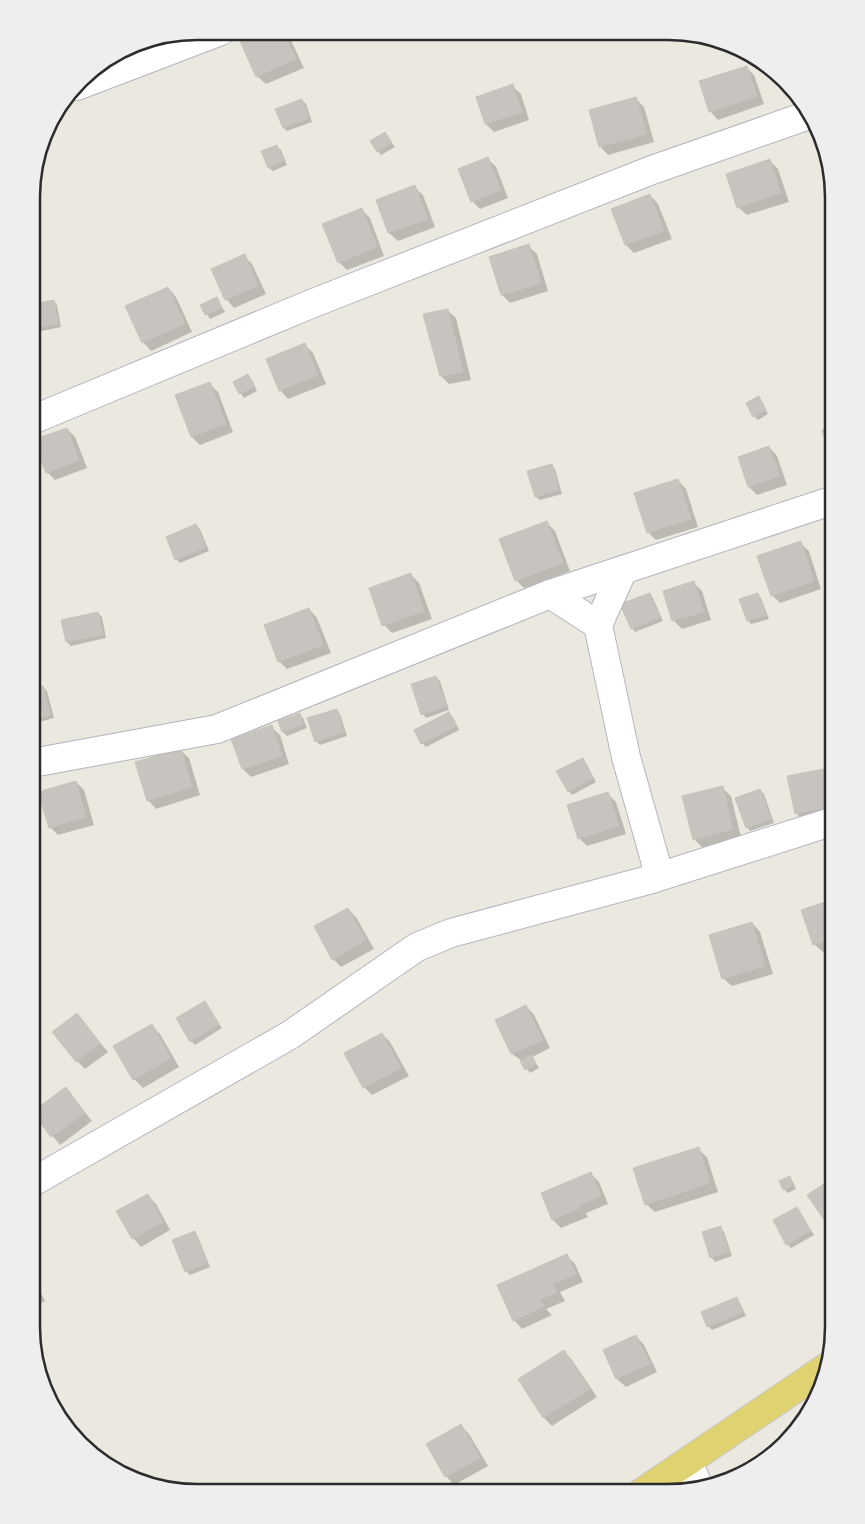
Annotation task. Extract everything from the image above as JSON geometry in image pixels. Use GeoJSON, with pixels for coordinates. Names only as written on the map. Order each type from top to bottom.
{"type":"FeatureCollection","features":[{"type":"Feature","properties":{"kind":"main road"},"geometry":{"type":"LineString","coordinates":[[654,1484],[818,1375]]}},
{"type":"Feature","properties":{"kind":"street"},"geometry":{"type":"LineString","coordinates":[[92,80],[193,40]]}},
{"type":"Feature","properties":{"kind":"street"},"geometry":{"type":"LineString","coordinates":[[40,417],[311,304],[652,170],[803,117]]}},
{"type":"Feature","properties":{"kind":"street"},"geometry":{"type":"LineString","coordinates":[[40,762],[217,729],[550,594],[825,503]]}},
{"type":"Feature","properties":{"kind":"street"},"geometry":{"type":"LineString","coordinates":[[623,570],[598,625],[626,756],[657,867],[652,878]]}},
{"type":"Feature","properties":{"kind":"street"},"geometry":{"type":"LineString","coordinates":[[550,594],[598,625]]}},
{"type":"Feature","properties":{"kind":"street"},"geometry":{"type":"LineString","coordinates":[[40,1178],[290,1035],[417,947],[451,933],[652,878],[825,824]]}},
{"type":"Feature","properties":{"kind":"street"},"geometry":{"type":"LineString","coordinates":[[688,1461],[697,1481]]}},
{"type":"Feature","properties":{"kind":"building"},"geometry":{"type":"Polygon","coordinates":[[[288,40],[296,59],[256,77],[240,41],[288,40]]]}},
{"type":"Feature","properties":{"kind":"building"},"geometry":{"type":"Polygon","coordinates":[[[747,66],[757,96],[709,112],[699,81],[747,66]]]}},
{"type":"Feature","properties":{"kind":"building"},"geometry":{"type":"Polygon","coordinates":[[[513,84],[522,112],[485,124],[476,97],[513,84]]]}},
{"type":"Feature","properties":{"kind":"building"},"geometry":{"type":"Polygon","coordinates":[[[636,97],[647,134],[599,147],[589,110],[636,97]]]}},
{"type":"Feature","properties":{"kind":"building"},"geometry":{"type":"Polygon","coordinates":[[[302,99],[309,118],[283,128],[275,109],[302,99]]]}},
{"type":"Feature","properties":{"kind":"building"},"geometry":{"type":"Polygon","coordinates":[[[385,132],[392,143],[377,152],[370,141],[385,132]]]}},
{"type":"Feature","properties":{"kind":"building"},"geometry":{"type":"Polygon","coordinates":[[[277,145],[284,161],[268,168],[261,151],[277,145]]]}},
{"type":"Feature","properties":{"kind":"building"},"geometry":{"type":"Polygon","coordinates":[[[488,157],[501,190],[471,202],[458,169],[488,157]]]}},
{"type":"Feature","properties":{"kind":"building"},"geometry":{"type":"Polygon","coordinates":[[[770,159],[781,193],[737,208],[726,174],[770,159]]]}},
{"type":"Feature","properties":{"kind":"building"},"geometry":{"type":"Polygon","coordinates":[[[415,185],[428,219],[388,233],[376,200],[415,185]]]}},
{"type":"Feature","properties":{"kind":"building"},"geometry":{"type":"Polygon","coordinates":[[[650,194],[664,231],[625,245],[611,209],[650,194]]]}},
{"type":"Feature","properties":{"kind":"building"},"geometry":{"type":"Polygon","coordinates":[[[362,208],[377,247],[338,263],[322,224],[362,208]]]}},
{"type":"Feature","properties":{"kind":"building"},"geometry":{"type":"Polygon","coordinates":[[[529,244],[541,283],[501,295],[489,257],[529,244]]]}},
{"type":"Feature","properties":{"kind":"building"},"geometry":{"type":"Polygon","coordinates":[[[245,254],[258,286],[225,300],[211,269],[245,254]]]}},
{"type":"Feature","properties":{"kind":"building"},"geometry":{"type":"Polygon","coordinates":[[[168,287],[185,324],[142,343],[125,306],[168,287]]]}},
{"type":"Feature","properties":{"kind":"building"},"geometry":{"type":"Polygon","coordinates":[[[217,297],[222,308],[205,315],[200,305],[217,297]]]}},
{"type":"Feature","properties":{"kind":"building"},"geometry":{"type":"Polygon","coordinates":[[[54,300],[58,324],[40,327],[40,303],[54,300]]]}},
{"type":"Feature","properties":{"kind":"building"},"geometry":{"type":"Polygon","coordinates":[[[448,309],[463,372],[440,376],[423,314],[448,309]]]}},
{"type":"Feature","properties":{"kind":"building"},"geometry":{"type":"Polygon","coordinates":[[[305,343],[318,375],[279,391],[266,359],[305,343]]]}},
{"type":"Feature","properties":{"kind":"building"},"geometry":{"type":"Polygon","coordinates":[[[248,374],[254,387],[239,394],[233,382],[248,374]]]}},
{"type":"Feature","properties":{"kind":"building"},"geometry":{"type":"Polygon","coordinates":[[[210,382],[226,424],[191,437],[175,395],[210,382]]]}},
{"type":"Feature","properties":{"kind":"building"},"geometry":{"type":"Polygon","coordinates":[[[759,396],[766,410],[753,417],[746,403],[759,396]]]}},
{"type":"Feature","properties":{"kind":"building"},"geometry":{"type":"Polygon","coordinates":[[[67,428],[79,460],[46,473],[40,458],[40,438],[67,428]]]}},
{"type":"Feature","properties":{"kind":"building"},"geometry":{"type":"Polygon","coordinates":[[[825,429],[825,440],[822,430],[825,429]]]}},
{"type":"Feature","properties":{"kind":"building"},"geometry":{"type":"Polygon","coordinates":[[[769,446],[780,476],[748,487],[738,457],[769,446]]]}},
{"type":"Feature","properties":{"kind":"building"},"geometry":{"type":"Polygon","coordinates":[[[552,464],[559,490],[535,497],[527,471],[552,464]]]}},
{"type":"Feature","properties":{"kind":"building"},"geometry":{"type":"Polygon","coordinates":[[[678,479],[691,519],[647,533],[634,493],[678,479]]]}},
{"type":"Feature","properties":{"kind":"building"},"geometry":{"type":"Polygon","coordinates":[[[547,521],[563,563],[515,581],[499,539],[547,521]]]}},
{"type":"Feature","properties":{"kind":"building"},"geometry":{"type":"Polygon","coordinates":[[[196,524],[206,547],[175,560],[166,537],[196,524]]]}},
{"type":"Feature","properties":{"kind":"building"},"geometry":{"type":"Polygon","coordinates":[[[801,541],[814,581],[771,596],[757,556],[801,541]]]}},
{"type":"Feature","properties":{"kind":"building"},"geometry":{"type":"Polygon","coordinates":[[[411,573],[424,611],[382,626],[369,588],[411,573]]]}},
{"type":"Feature","properties":{"kind":"building"},"geometry":{"type":"Polygon","coordinates":[[[694,581],[704,612],[672,621],[663,591],[694,581]]]}},
{"type":"Feature","properties":{"kind":"building"},"geometry":{"type":"Polygon","coordinates":[[[650,593],[660,617],[631,629],[620,604],[650,593]]]}},
{"type":"Feature","properties":{"kind":"building"},"geometry":{"type":"Polygon","coordinates":[[[758,593],[766,615],[747,621],[739,599],[758,593]]]}},
{"type":"Feature","properties":{"kind":"building"},"geometry":{"type":"Polygon","coordinates":[[[309,608],[323,645],[278,662],[264,625],[309,608]]]}},
{"type":"Feature","properties":{"kind":"building"},"geometry":{"type":"Polygon","coordinates":[[[98,612],[103,635],[66,642],[61,620],[98,612]]]}},
{"type":"Feature","properties":{"kind":"building"},"geometry":{"type":"Polygon","coordinates":[[[436,676],[446,706],[421,715],[411,684],[436,676]]]}},
{"type":"Feature","properties":{"kind":"building"},"geometry":{"type":"Polygon","coordinates":[[[43,686],[51,715],[40,718],[40,687],[43,686]]]}},
{"type":"Feature","properties":{"kind":"building"},"geometry":{"type":"Polygon","coordinates":[[[337,709],[344,732],[315,742],[307,718],[337,709]]]}},
{"type":"Feature","properties":{"kind":"building"},"geometry":{"type":"Polygon","coordinates":[[[449,712],[456,726],[421,744],[414,730],[449,712]]]}},
{"type":"Feature","properties":{"kind":"building"},"geometry":{"type":"Polygon","coordinates":[[[300,713],[303,724],[282,732],[278,721],[300,713]]]}},
{"type":"Feature","properties":{"kind":"building"},"geometry":{"type":"Polygon","coordinates":[[[272,725],[282,756],[242,769],[231,739],[272,725]]]}},
{"type":"Feature","properties":{"kind":"building"},"geometry":{"type":"Polygon","coordinates":[[[181,749],[192,787],[147,801],[135,762],[181,749]]]}},
{"type":"Feature","properties":{"kind":"building"},"geometry":{"type":"Polygon","coordinates":[[[583,758],[593,778],[568,792],[556,771],[583,758]]]}},
{"type":"Feature","properties":{"kind":"building"},"geometry":{"type":"Polygon","coordinates":[[[825,769],[825,808],[795,814],[787,776],[825,769]]]}},
{"type":"Feature","properties":{"kind":"building"},"geometry":{"type":"Polygon","coordinates":[[[76,781],[86,817],[49,828],[40,799],[40,791],[76,781]]]}},
{"type":"Feature","properties":{"kind":"building"},"geometry":{"type":"Polygon","coordinates":[[[723,786],[733,829],[693,840],[682,796],[723,786]]]}},
{"type":"Feature","properties":{"kind":"building"},"geometry":{"type":"Polygon","coordinates":[[[760,789],[771,819],[746,828],[735,798],[760,789]]]}},
{"type":"Feature","properties":{"kind":"building"},"geometry":{"type":"Polygon","coordinates":[[[608,792],[619,826],[578,839],[567,805],[608,792]]]}},
{"type":"Feature","properties":{"kind":"building"},"geometry":{"type":"Polygon","coordinates":[[[825,902],[825,941],[813,945],[801,910],[825,902]]]}},
{"type":"Feature","properties":{"kind":"building"},"geometry":{"type":"Polygon","coordinates":[[[348,908],[366,940],[332,960],[314,926],[348,908]]]}},
{"type":"Feature","properties":{"kind":"building"},"geometry":{"type":"Polygon","coordinates":[[[752,922],[765,966],[722,979],[709,935],[752,922]]]}},
{"type":"Feature","properties":{"kind":"building"},"geometry":{"type":"Polygon","coordinates":[[[205,1001],[219,1024],[190,1042],[176,1018],[205,1001]]]}},
{"type":"Feature","properties":{"kind":"building"},"geometry":{"type":"Polygon","coordinates":[[[526,1005],[543,1040],[511,1054],[495,1020],[526,1005]]]}},
{"type":"Feature","properties":{"kind":"building"},"geometry":{"type":"Polygon","coordinates":[[[77,1013],[100,1043],[76,1062],[52,1032],[77,1013]]]}},
{"type":"Feature","properties":{"kind":"building"},"geometry":{"type":"Polygon","coordinates":[[[152,1024],[171,1058],[133,1080],[113,1046],[152,1024]]]}},
{"type":"Feature","properties":{"kind":"building"},"geometry":{"type":"Polygon","coordinates":[[[382,1033],[401,1068],[363,1088],[344,1053],[382,1033]]]}},
{"type":"Feature","properties":{"kind":"building"},"geometry":{"type":"Polygon","coordinates":[[[532,1055],[536,1064],[525,1070],[520,1061],[532,1055]]]}},
{"type":"Feature","properties":{"kind":"building"},"geometry":{"type":"Polygon","coordinates":[[[66,1087],[85,1113],[51,1137],[40,1123],[40,1106],[66,1087]]]}},
{"type":"Feature","properties":{"kind":"building"},"geometry":{"type":"Polygon","coordinates":[[[699,1147],[710,1183],[645,1205],[633,1168],[699,1147]]]}},
{"type":"Feature","properties":{"kind":"building"},"geometry":{"type":"Polygon","coordinates":[[[591,1172],[601,1196],[579,1205],[580,1208],[552,1220],[541,1193],[591,1172]]]}},
{"type":"Feature","properties":{"kind":"building"},"geometry":{"type":"Polygon","coordinates":[[[790,1176],[793,1185],[783,1190],[779,1181],[790,1176]]]}},
{"type":"Feature","properties":{"kind":"building"},"geometry":{"type":"Polygon","coordinates":[[[825,1183],[825,1221],[807,1195],[825,1183]]]}},
{"type":"Feature","properties":{"kind":"building"},"geometry":{"type":"Polygon","coordinates":[[[148,1194],[163,1222],[132,1239],[116,1211],[148,1194]]]}},
{"type":"Feature","properties":{"kind":"building"},"geometry":{"type":"Polygon","coordinates":[[[797,1207],[811,1231],[786,1245],[773,1220],[797,1207]]]}},
{"type":"Feature","properties":{"kind":"building"},"geometry":{"type":"Polygon","coordinates":[[[721,1226],[729,1252],[710,1258],[702,1232],[721,1226]]]}},
{"type":"Feature","properties":{"kind":"building"},"geometry":{"type":"Polygon","coordinates":[[[195,1231],[207,1263],[185,1272],[172,1240],[195,1231]]]}},
{"type":"Feature","properties":{"kind":"building"},"geometry":{"type":"Polygon","coordinates":[[[567,1254],[576,1274],[553,1284],[557,1292],[539,1300],[545,1306],[513,1321],[497,1285],[567,1254]]]}},
{"type":"Feature","properties":{"kind":"building"},"geometry":{"type":"Polygon","coordinates":[[[737,1297],[743,1312],[707,1327],[701,1312],[737,1297]]]}},
{"type":"Feature","properties":{"kind":"building"},"geometry":{"type":"Polygon","coordinates":[[[636,1335],[650,1364],[616,1379],[603,1350],[636,1335]]]}},
{"type":"Feature","properties":{"kind":"building"},"geometry":{"type":"Polygon","coordinates":[[[564,1350],[590,1389],[543,1418],[518,1379],[564,1350]]]}},
{"type":"Feature","properties":{"kind":"building"},"geometry":{"type":"Polygon","coordinates":[[[461,1424],[480,1458],[445,1477],[426,1444],[461,1424]]]}}]}
